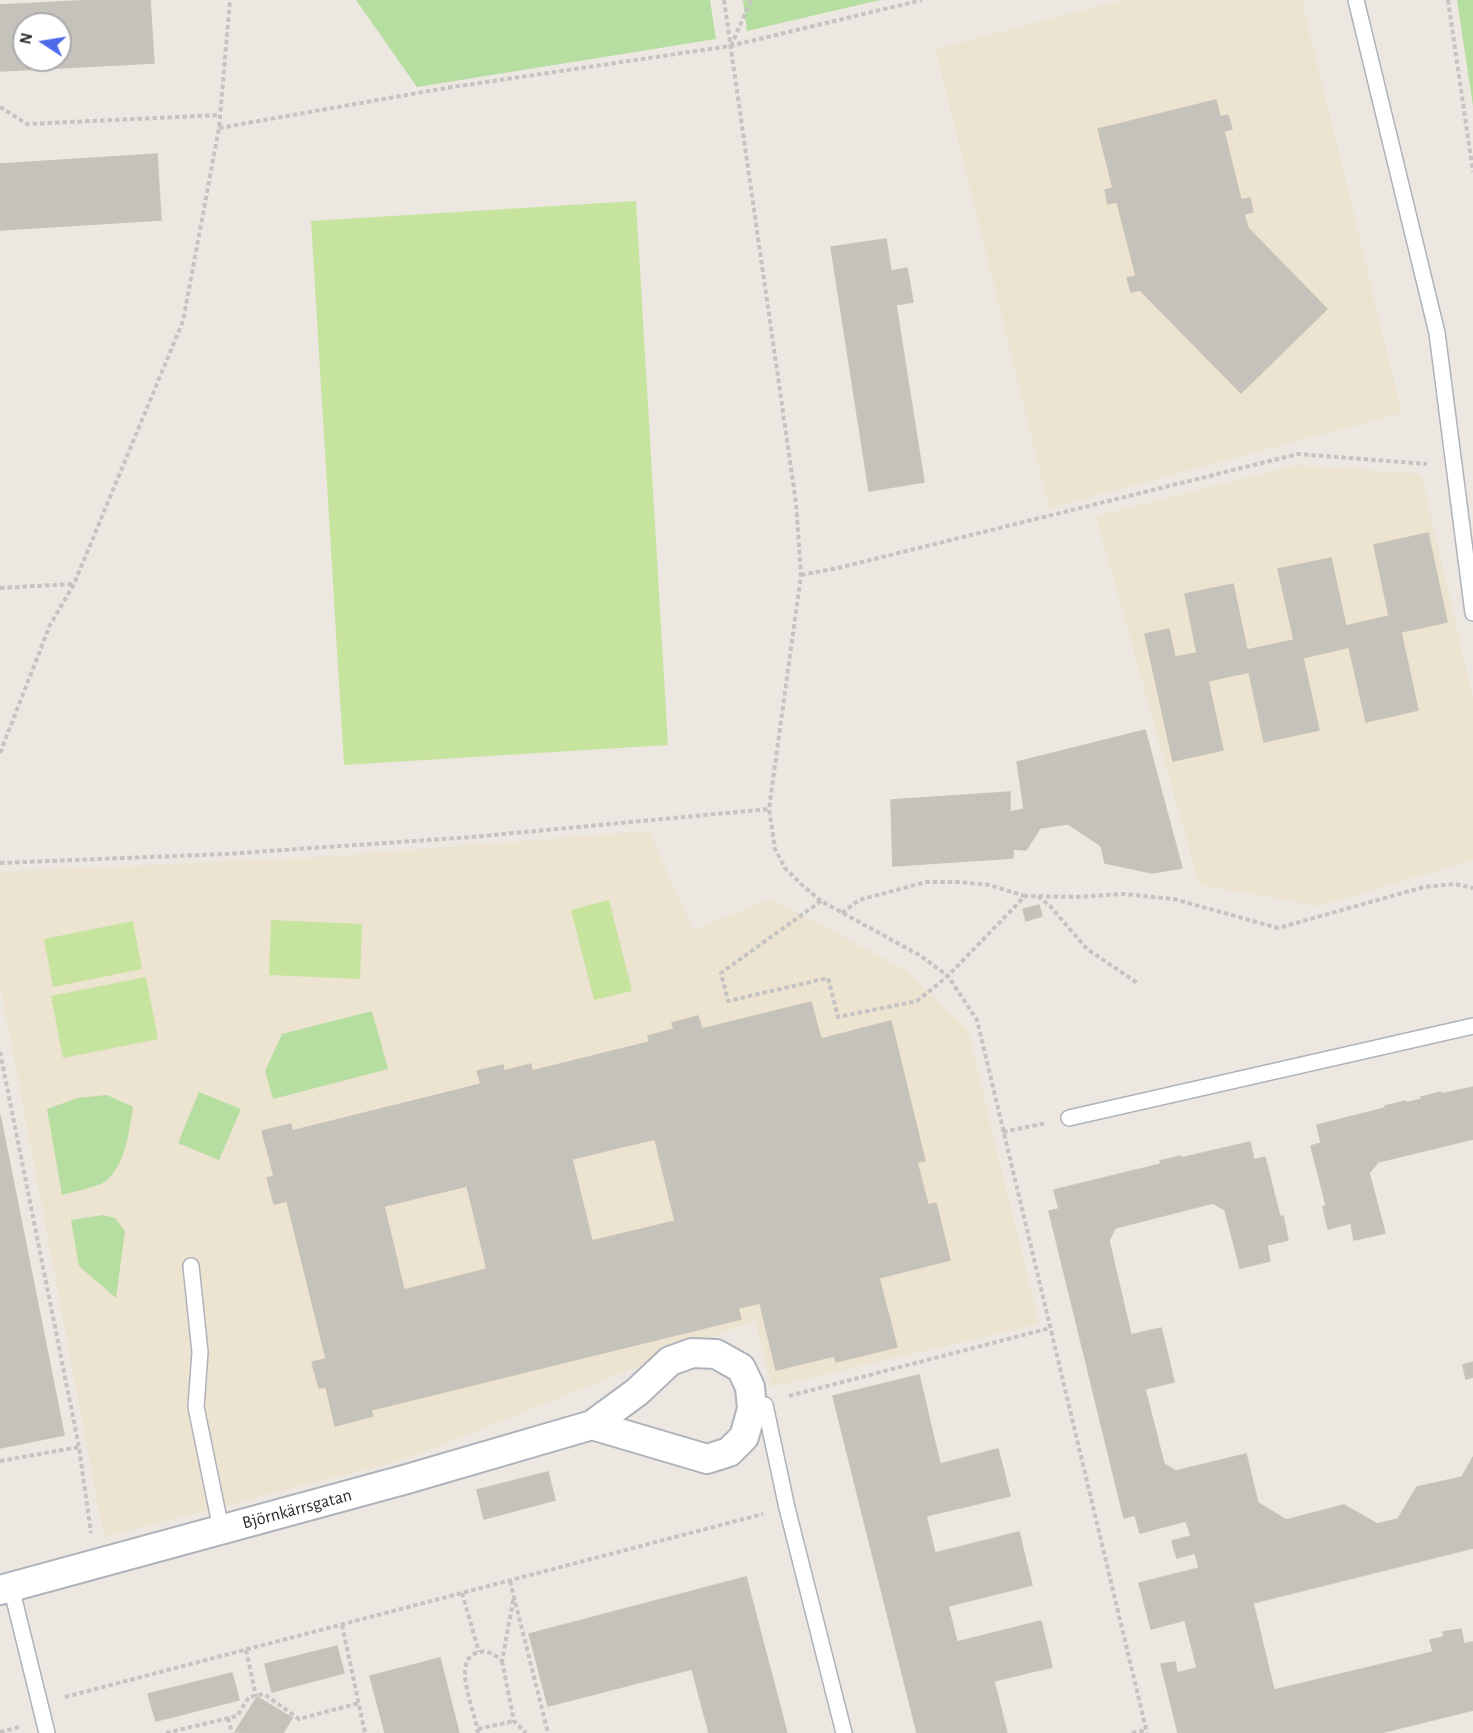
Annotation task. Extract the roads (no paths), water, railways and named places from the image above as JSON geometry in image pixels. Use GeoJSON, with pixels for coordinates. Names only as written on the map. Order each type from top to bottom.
{"type":"FeatureCollection","features":[{"type":"Feature","properties":{"kind":"street","name":"Björnkärrsgatan"},"geometry":{"type":"LineString","coordinates":[[5,1588],[407,1479],[592,1425],[637,1392],[669,1361],[692,1353],[716,1354],[741,1368],[758,1407],[744,1437],[729,1452],[707,1459],[592,1425]]}},
{"type":"Feature","properties":{"kind":"lane"},"geometry":{"type":"LineString","coordinates":[[1356,0],[1437,333],[1473,614]]}},
{"type":"Feature","properties":{"kind":"lane"},"geometry":{"type":"LineString","coordinates":[[1070,1118],[1473,1026]]}},
{"type":"Feature","properties":{"kind":"lane"},"geometry":{"type":"LineString","coordinates":[[191,1266],[200,1352],[196,1407],[221,1529]]}},
{"type":"Feature","properties":{"kind":"lane"},"geometry":{"type":"LineString","coordinates":[[758,1407],[787,1508],[844,1733]]}},
{"type":"Feature","properties":{"kind":"lane"},"geometry":{"type":"LineString","coordinates":[[5,1588],[47,1733]]}}]}
